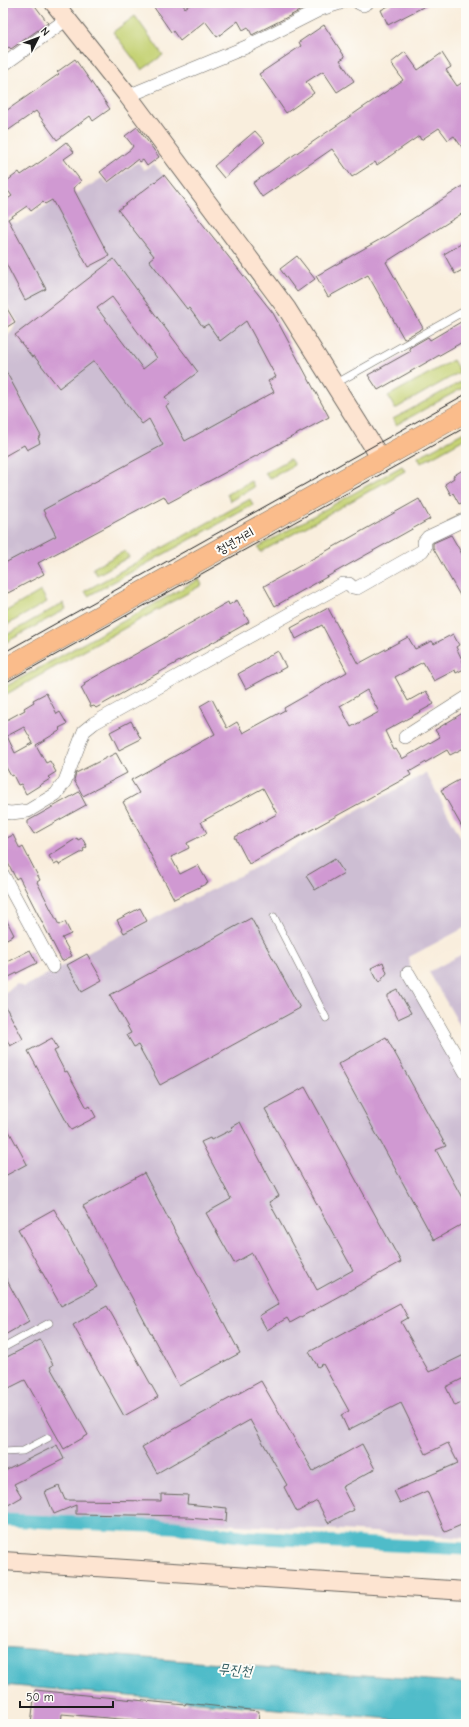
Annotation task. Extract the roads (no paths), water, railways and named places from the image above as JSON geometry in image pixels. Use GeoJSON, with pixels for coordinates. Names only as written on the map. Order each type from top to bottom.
{"type":"FeatureCollection","features":[{"type":"Feature","properties":{"kind":"main road","name":"청년거리"},"geometry":{"type":"LineString","coordinates":[[3,670],[466,412]]}},
{"type":"Feature","properties":{"kind":"street"},"geometry":{"type":"LineString","coordinates":[[54,3],[128,96],[287,309],[381,459]]}},
{"type":"Feature","properties":{"kind":"street"},"geometry":{"type":"LineString","coordinates":[[128,96],[246,47],[321,9],[340,3]]}},
{"type":"Feature","properties":{"kind":"street"},"geometry":{"type":"LineString","coordinates":[[359,3],[363,5],[367,3]]}},
{"type":"Feature","properties":{"kind":"street"},"geometry":{"type":"LineString","coordinates":[[3,65],[67,20]]}},
{"type":"Feature","properties":{"kind":"street"},"geometry":{"type":"LineString","coordinates":[[3,812],[28,811],[56,794],[65,781],[84,731],[94,723],[343,584],[349,584],[352,587],[357,588],[422,551],[425,547],[424,542],[428,537],[466,518]]}},
{"type":"Feature","properties":{"kind":"street"},"geometry":{"type":"LineString","coordinates":[[405,737],[466,698]]}},
{"type":"Feature","properties":{"kind":"street"},"geometry":{"type":"LineString","coordinates":[[3,874],[53,967]]}},
{"type":"Feature","properties":{"kind":"street"},"geometry":{"type":"LineString","coordinates":[[408,973],[466,1073]]}},
{"type":"Feature","properties":{"kind":"street"},"geometry":{"type":"LineString","coordinates":[[3,1561],[466,1592]]}},
{"type":"Feature","properties":{"kind":"lane"},"geometry":{"type":"LineString","coordinates":[[334,384],[466,310]]}},
{"type":"Feature","properties":{"kind":"lane"},"geometry":{"type":"LineString","coordinates":[[274,917],[326,1018]]}},
{"type":"Feature","properties":{"kind":"lane"},"geometry":{"type":"LineString","coordinates":[[3,1348],[49,1323]]}},
{"type":"Feature","properties":{"kind":"lane"},"geometry":{"type":"LineString","coordinates":[[3,1452],[22,1451],[48,1438]]}},
{"type":"Feature","properties":{"kind":"water","name":"무진천"},"geometry":{"type":"Polygon","coordinates":[[[3,1647],[466,1683],[466,1724],[448,1724],[3,1685],[3,1647]]]}},
{"type":"Feature","properties":{"kind":"waterway"},"geometry":{"type":"LineString","coordinates":[[3,1520],[174,1527],[248,1537],[466,1549]]}},
{"type":"Feature","properties":{"kind":"tram line"},"geometry":{"type":"LineString","coordinates":[[3,653],[466,394]]}},
{"type":"Feature","properties":{"kind":"tram line"},"geometry":{"type":"LineString","coordinates":[[3,684],[466,427]]}}]}
